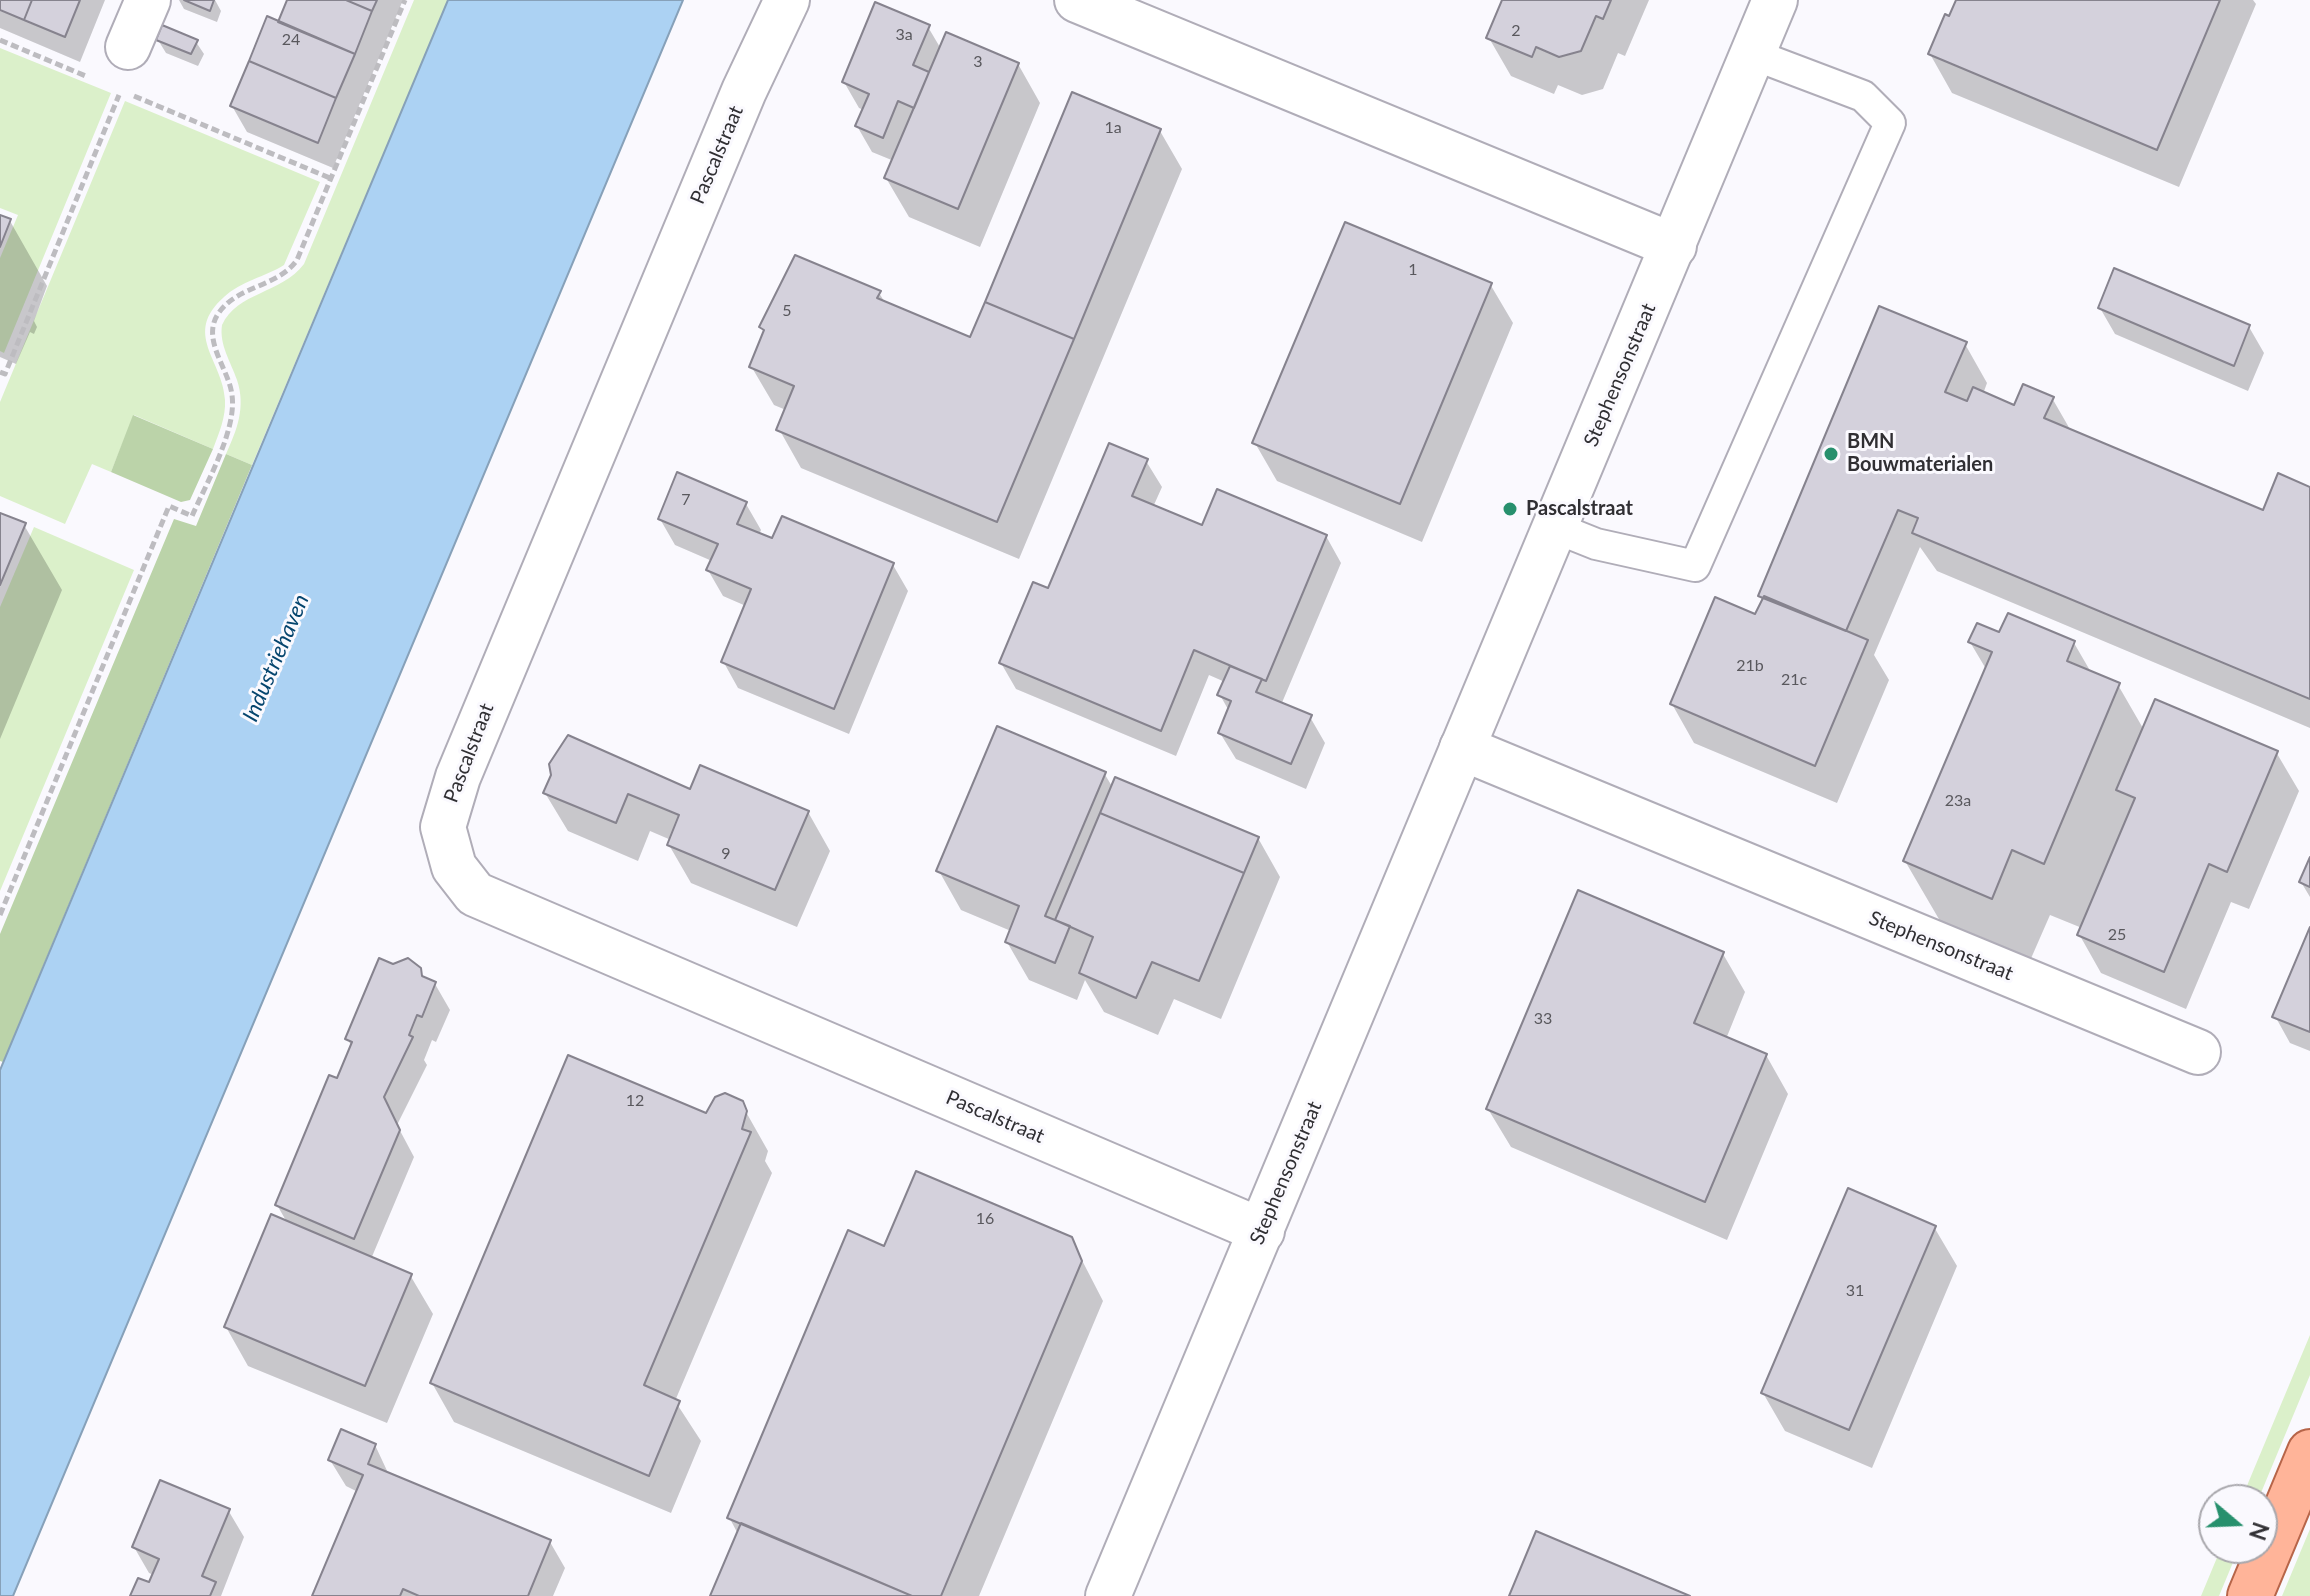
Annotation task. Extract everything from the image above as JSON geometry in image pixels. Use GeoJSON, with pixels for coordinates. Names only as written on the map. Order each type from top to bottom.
{"type":"FeatureCollection","features":[{"type":"Feature","properties":{"kind":"main road"},"geometry":{"type":"LineString","coordinates":[[2250,1596],[2310,1452]]}},
{"type":"Feature","properties":{"kind":"street"},"geometry":{"type":"LineString","coordinates":[[128,47],[148,0]]}},
{"type":"Feature","properties":{"kind":"street","name":"Pascalstraat"},"geometry":{"type":"LineString","coordinates":[[787,0],[738,106],[458,777],[443,827],[454,867],[475,894],[1262,1231]]}},
{"type":"Feature","properties":{"kind":"street"},"geometry":{"type":"LineString","coordinates":[[1077,0],[1674,246]]}},
{"type":"Feature","properties":{"kind":"street","name":"Stephensonstraat"},"geometry":{"type":"LineString","coordinates":[[1108,1596],[1775,0]]}},
{"type":"Feature","properties":{"kind":"street","name":"Stephensonstraat"},"geometry":{"type":"LineString","coordinates":[[1462,748],[2198,1052]]}},
{"type":"Feature","properties":{"kind":"lane"},"geometry":{"type":"LineString","coordinates":[[1556,528],[1596,544],[1695,566],[1890,123],[1863,96],[1752,54]]}},
{"type":"Feature","properties":{"kind":"path"},"geometry":{"type":"LineString","coordinates":[[0,915],[169,506],[192,516],[228,430],[233,397],[212,333],[218,313],[237,297],[272,282],[290,270],[405,0]]}},
{"type":"Feature","properties":{"kind":"path"},"geometry":{"type":"LineString","coordinates":[[0,40],[99,82]]}},
{"type":"Feature","properties":{"kind":"path"},"geometry":{"type":"LineString","coordinates":[[113,87],[330,178]]}},
{"type":"Feature","properties":{"kind":"path"},"geometry":{"type":"LineString","coordinates":[[0,372],[5,374],[121,91]]}},
{"type":"Feature","properties":{"kind":"green space"},"geometry":{"type":"Polygon","coordinates":[[[414,0],[448,0],[252,465],[226,454],[237,427],[241,400],[224,346],[222,325],[238,306],[284,282],[304,264],[414,0]]]}},
{"type":"Feature","properties":{"kind":"green space"},"geometry":{"type":"Polygon","coordinates":[[[0,48],[111,93],[4,353],[0,351],[0,258],[18,215],[0,208],[0,48]]]}},
{"type":"Feature","properties":{"kind":"green space"},"geometry":{"type":"Polygon","coordinates":[[[125,101],[320,182],[284,265],[245,283],[224,297],[212,310],[206,323],[205,335],[225,400],[223,419],[213,449],[134,415],[111,472],[92,464],[65,524],[0,496],[0,402],[125,101]]]}},
{"type":"Feature","properties":{"kind":"green space"},"geometry":{"type":"Polygon","coordinates":[[[133,415],[213,449],[190,500],[181,502],[111,472],[133,415]]]}},
{"type":"Feature","properties":{"kind":"green space"},"geometry":{"type":"Polygon","coordinates":[[[226,454],[252,465],[3,1062],[0,1061],[0,934],[174,519],[196,526],[226,454]]]}},
{"type":"Feature","properties":{"kind":"green space"},"geometry":{"type":"Polygon","coordinates":[[[34,527],[134,570],[0,891],[0,607],[34,527]]]}},
{"type":"Feature","properties":{"kind":"green space"},"geometry":{"type":"Polygon","coordinates":[[[2310,1335],[2310,1375],[2265,1484],[2248,1484],[2310,1335]]]}},
{"type":"Feature","properties":{"kind":"green space"},"geometry":{"type":"Polygon","coordinates":[[[2310,1529],[2310,1596],[2282,1596],[2310,1529]]]}},
{"type":"Feature","properties":{"kind":"green space"},"geometry":{"type":"Polygon","coordinates":[[[2214,1564],[2232,1564],[2219,1596],[2201,1596],[2214,1564]]]}},
{"type":"Feature","properties":{"kind":"water","name":"Industriehaven"},"geometry":{"type":"Polygon","coordinates":[[[448,0],[683,0],[13,1596],[0,1596],[0,1070],[448,0]]]}},
{"type":"Feature","properties":{"kind":"building"},"geometry":{"type":"Polygon","coordinates":[[[0,0],[32,0],[24,20],[0,10],[0,0]]]}},
{"type":"Feature","properties":{"kind":"building"},"geometry":{"type":"Polygon","coordinates":[[[32,0],[80,0],[65,37],[24,20],[32,0]]]}},
{"type":"Feature","properties":{"kind":"building"},"geometry":{"type":"Polygon","coordinates":[[[184,0],[214,0],[210,11],[184,0]]]}},
{"type":"Feature","properties":{"kind":"building"},"geometry":{"type":"Polygon","coordinates":[[[287,0],[346,0],[372,11],[355,54],[278,22],[287,0]]]}},
{"type":"Feature","properties":{"kind":"building"},"geometry":{"type":"Polygon","coordinates":[[[346,0],[377,0],[372,11],[346,0]]]}},
{"type":"Feature","properties":{"kind":"building"},"geometry":{"type":"Polygon","coordinates":[[[1502,0],[1611,0],[1603,19],[1596,16],[1581,51],[1559,57],[1536,47],[1532,57],[1486,38],[1502,0]]]}},
{"type":"Feature","properties":{"kind":"building"},"geometry":{"type":"Polygon","coordinates":[[[1956,0],[2220,0],[2157,150],[1928,54],[1945,14],[1949,16],[1956,0]]]}},
{"type":"Feature","properties":{"kind":"building"},"geometry":{"type":"Polygon","coordinates":[[[875,2],[930,25],[913,65],[929,72],[914,108],[898,101],[883,138],[855,126],[869,94],[842,82],[875,2]]]}},
{"type":"Feature","properties":{"kind":"building"},"geometry":{"type":"Polygon","coordinates":[[[267,16],[355,54],[336,98],[249,61],[267,16]]]}},
{"type":"Feature","properties":{"kind":"building"},"geometry":{"type":"Polygon","coordinates":[[[162,25],[198,40],[191,54],[156,40],[162,25]]]}},
{"type":"Feature","properties":{"kind":"building"},"geometry":{"type":"Polygon","coordinates":[[[946,32],[1019,63],[958,209],[884,178],[946,32]]]}},
{"type":"Feature","properties":{"kind":"building"},"geometry":{"type":"Polygon","coordinates":[[[249,61],[336,98],[318,143],[230,106],[249,61]]]}},
{"type":"Feature","properties":{"kind":"building"},"geometry":{"type":"Polygon","coordinates":[[[1072,92],[1161,129],[1074,339],[985,302],[1072,92]]]}},
{"type":"Feature","properties":{"kind":"building"},"geometry":{"type":"Polygon","coordinates":[[[0,215],[11,219],[0,247],[0,215]]]}},
{"type":"Feature","properties":{"kind":"building"},"geometry":{"type":"Polygon","coordinates":[[[1345,222],[1492,283],[1400,504],[1252,443],[1345,222]]]}},
{"type":"Feature","properties":{"kind":"building"},"geometry":{"type":"Polygon","coordinates":[[[795,255],[881,291],[877,298],[970,337],[985,302],[1074,339],[997,522],[776,430],[794,386],[749,367],[764,330],[759,327],[795,255]]]}},
{"type":"Feature","properties":{"kind":"building"},"geometry":{"type":"Polygon","coordinates":[[[2114,268],[2250,325],[2234,366],[2098,308],[2114,268]]]}},
{"type":"Feature","properties":{"kind":"building"},"geometry":{"type":"Polygon","coordinates":[[[1879,306],[1967,342],[1945,392],[1967,401],[1973,387],[2014,405],[2023,384],[2054,397],[2044,418],[2263,510],[2278,473],[2310,487],[2310,699],[1912,533],[1918,518],[1898,510],[1846,631],[1758,596],[1879,306]]]}},
{"type":"Feature","properties":{"kind":"building"},"geometry":{"type":"Polygon","coordinates":[[[1109,443],[1148,459],[1132,496],[1202,525],[1217,489],[1327,535],[1266,681],[1194,650],[1161,731],[999,663],[1033,582],[1048,588],[1109,443]]]}},
{"type":"Feature","properties":{"kind":"building"},"geometry":{"type":"Polygon","coordinates":[[[677,472],[747,502],[737,524],[772,538],[782,516],[894,563],[834,709],[721,662],[751,589],[706,570],[718,544],[658,519],[677,472]]]}},
{"type":"Feature","properties":{"kind":"building"},"geometry":{"type":"Polygon","coordinates":[[[0,513],[26,523],[0,585],[0,513]]]}},
{"type":"Feature","properties":{"kind":"building"},"geometry":{"type":"Polygon","coordinates":[[[1764,596],[1868,640],[1815,766],[1670,704],[1715,597],[1755,614],[1764,596]]]}},
{"type":"Feature","properties":{"kind":"building"},"geometry":{"type":"Polygon","coordinates":[[[2008,613],[2075,641],[2067,661],[2120,683],[2044,864],[2012,850],[1992,899],[1903,861],[1992,652],[1968,642],[1977,623],[1999,632],[2008,613]]]}},
{"type":"Feature","properties":{"kind":"building"},"geometry":{"type":"Polygon","coordinates":[[[1230,666],[1262,679],[1256,692],[1312,715],[1291,764],[1218,733],[1231,701],[1217,695],[1230,666]]]}},
{"type":"Feature","properties":{"kind":"building"},"geometry":{"type":"Polygon","coordinates":[[[2155,699],[2278,751],[2227,872],[2209,864],[2164,972],[2077,935],[2135,798],[2116,790],[2155,699]]]}},
{"type":"Feature","properties":{"kind":"building"},"geometry":{"type":"Polygon","coordinates":[[[997,726],[1106,772],[1045,916],[1070,926],[1055,963],[1005,942],[1019,906],[936,871],[997,726]]]}},
{"type":"Feature","properties":{"kind":"building"},"geometry":{"type":"Polygon","coordinates":[[[568,735],[690,789],[700,765],[809,811],[775,890],[667,845],[679,815],[628,794],[616,823],[543,793],[551,775],[549,764],[568,735]]]}},
{"type":"Feature","properties":{"kind":"building"},"geometry":{"type":"Polygon","coordinates":[[[1115,777],[1259,837],[1244,873],[1100,813],[1115,777]]]}},
{"type":"Feature","properties":{"kind":"building"},"geometry":{"type":"Polygon","coordinates":[[[1100,813],[1244,873],[1199,981],[1152,962],[1136,998],[1079,973],[1093,937],[1055,920],[1100,813]]]}},
{"type":"Feature","properties":{"kind":"building"},"geometry":{"type":"Polygon","coordinates":[[[2310,857],[2310,887],[2299,882],[2310,857]]]}},
{"type":"Feature","properties":{"kind":"building"},"geometry":{"type":"Polygon","coordinates":[[[1578,890],[1724,952],[1694,1023],[1767,1054],[1705,1202],[1486,1109],[1578,890]]]}},
{"type":"Feature","properties":{"kind":"building"},"geometry":{"type":"Polygon","coordinates":[[[2310,927],[2310,1032],[2272,1017],[2310,927]]]}},
{"type":"Feature","properties":{"kind":"building"},"geometry":{"type":"Polygon","coordinates":[[[379,958],[393,964],[408,958],[421,968],[422,976],[436,982],[422,1017],[417,1015],[409,1035],[413,1037],[384,1097],[400,1130],[354,1239],[275,1205],[329,1075],[337,1078],[352,1042],[345,1039],[379,958]]]}},
{"type":"Feature","properties":{"kind":"building"},"geometry":{"type":"Polygon","coordinates":[[[568,1055],[706,1113],[715,1097],[725,1093],[743,1101],[747,1111],[742,1129],[751,1132],[644,1385],[680,1401],[649,1476],[430,1383],[568,1055]]]}},
{"type":"Feature","properties":{"kind":"building"},"geometry":{"type":"Polygon","coordinates":[[[916,1171],[1072,1237],[1082,1261],[941,1596],[912,1596],[727,1518],[848,1230],[884,1246],[916,1171]]]}},
{"type":"Feature","properties":{"kind":"building"},"geometry":{"type":"Polygon","coordinates":[[[1848,1188],[1936,1226],[1849,1430],[1761,1393],[1848,1188]]]}},
{"type":"Feature","properties":{"kind":"building"},"geometry":{"type":"Polygon","coordinates":[[[271,1214],[412,1274],[365,1386],[224,1327],[271,1214]]]}},
{"type":"Feature","properties":{"kind":"building"},"geometry":{"type":"Polygon","coordinates":[[[341,1429],[376,1444],[368,1464],[551,1540],[528,1596],[419,1596],[403,1589],[400,1596],[312,1596],[363,1475],[328,1460],[341,1429]]]}},
{"type":"Feature","properties":{"kind":"building"},"geometry":{"type":"Polygon","coordinates":[[[160,1480],[230,1509],[202,1576],[216,1582],[210,1596],[130,1596],[138,1578],[149,1582],[159,1559],[132,1547],[160,1480]]]}},
{"type":"Feature","properties":{"kind":"building"},"geometry":{"type":"Polygon","coordinates":[[[741,1523],[912,1596],[710,1596],[741,1523]]]}},
{"type":"Feature","properties":{"kind":"building"},"geometry":{"type":"Polygon","coordinates":[[[1536,1531],[1690,1596],[1509,1596],[1536,1531]]]}},
{"type":"Feature","properties":{"kind":"place","name":"BMN Bouwmaterialen"},"geometry":{"type":"Point","coordinates":[1831,454]}},
{"type":"Feature","properties":{"kind":"place","name":"Pascalstraat"},"geometry":{"type":"Point","coordinates":[1510,509]}}]}
